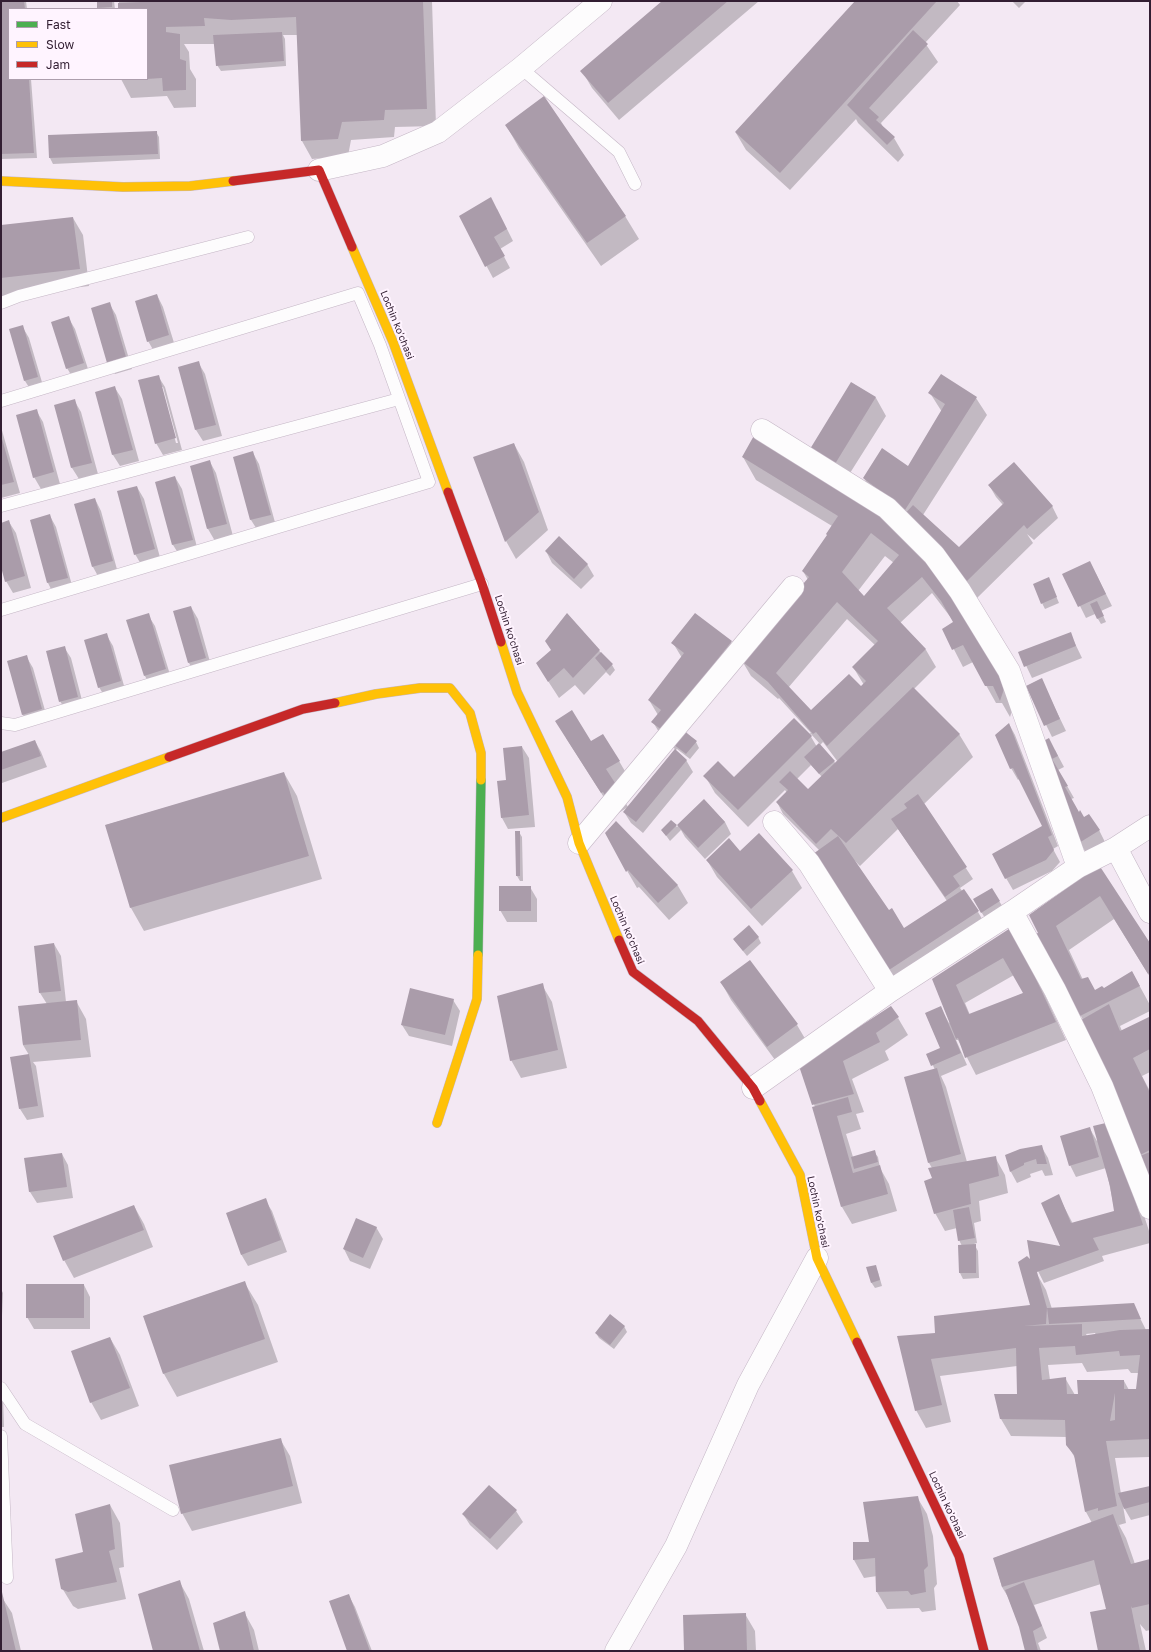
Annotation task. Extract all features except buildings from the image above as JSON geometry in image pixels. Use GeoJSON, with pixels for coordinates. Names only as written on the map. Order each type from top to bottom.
{"type":"FeatureCollection","features":[{"type":"Feature","properties":{"kind":"street"},"geometry":{"type":"LineString","coordinates":[[1,181],[122,187],[190,186],[319,170],[382,156],[438,132],[521,68],[601,1]]}},
{"type":"Feature","properties":{"kind":"street","name":"Lochin ko'chasi"},"geometry":{"type":"LineString","coordinates":[[319,170],[393,342],[482,584],[517,692],[567,797],[579,843],[633,972],[698,1021],[753,1088],[800,1175],[817,1258],[959,1556],[984,1651]]}},
{"type":"Feature","properties":{"kind":"street"},"geometry":{"type":"LineString","coordinates":[[762,430],[887,508],[934,555],[960,591],[1009,671],[1078,867]]}},
{"type":"Feature","properties":{"kind":"street"},"geometry":{"type":"LineString","coordinates":[[579,843],[793,587]]}},
{"type":"Feature","properties":{"kind":"street"},"geometry":{"type":"LineString","coordinates":[[1,818],[303,709],[376,694],[420,688],[450,688],[470,713],[482,753],[477,998],[436,1123]]}},
{"type":"Feature","properties":{"kind":"street"},"geometry":{"type":"LineString","coordinates":[[774,822],[809,863],[890,991]]}},
{"type":"Feature","properties":{"kind":"street"},"geometry":{"type":"LineString","coordinates":[[753,1088],[890,991],[1012,912],[1078,867],[1116,848],[1150,826]]}},
{"type":"Feature","properties":{"kind":"street"},"geometry":{"type":"LineString","coordinates":[[1116,848],[1150,912]]}},
{"type":"Feature","properties":{"kind":"street"},"geometry":{"type":"LineString","coordinates":[[1012,912],[1055,990],[1102,1086],[1150,1208]]}},
{"type":"Feature","properties":{"kind":"street"},"geometry":{"type":"LineString","coordinates":[[616,1651],[676,1546],[748,1385],[817,1258]]}},
{"type":"Feature","properties":{"kind":"lane"},"geometry":{"type":"LineString","coordinates":[[521,68],[619,152],[635,184]]}},
{"type":"Feature","properties":{"kind":"lane"},"geometry":{"type":"LineString","coordinates":[[1,303],[19,296],[248,237]]}},
{"type":"Feature","properties":{"kind":"lane"},"geometry":{"type":"LineString","coordinates":[[1,401],[358,293],[380,345],[429,482],[1,610]]}},
{"type":"Feature","properties":{"kind":"lane"},"geometry":{"type":"LineString","coordinates":[[1,506],[399,399]]}},
{"type":"Feature","properties":{"kind":"lane"},"geometry":{"type":"LineString","coordinates":[[1,724],[15,725],[482,584]]}},
{"type":"Feature","properties":{"kind":"lane"},"geometry":{"type":"LineString","coordinates":[[1,1388],[25,1424],[173,1510]]}},
{"type":"Feature","properties":{"kind":"lane"},"geometry":{"type":"LineString","coordinates":[[1,1436],[7,1578]]}},
{"type":"Feature","properties":{"kind":"traffic: fast"},"geometry":{"type":"LineString","coordinates":[[478,955],[481,780]]}},
{"type":"Feature","properties":{"kind":"traffic: slow"},"geometry":{"type":"LineString","coordinates":[[1,181],[123,187],[190,186],[233,181]]}},
{"type":"Feature","properties":{"kind":"traffic: slow"},"geometry":{"type":"LineString","coordinates":[[352,247],[393,342],[448,492]]}},
{"type":"Feature","properties":{"kind":"traffic: slow"},"geometry":{"type":"LineString","coordinates":[[501,642],[517,692],[567,797],[579,843],[619,940]]}},
{"type":"Feature","properties":{"kind":"traffic: slow"},"geometry":{"type":"LineString","coordinates":[[335,703],[376,694],[420,688],[450,688],[470,713],[481,753],[481,780]]}},
{"type":"Feature","properties":{"kind":"traffic: slow"},"geometry":{"type":"LineString","coordinates":[[1,818],[169,757]]}},
{"type":"Feature","properties":{"kind":"traffic: slow"},"geometry":{"type":"LineString","coordinates":[[437,1123],[477,999],[478,955]]}},
{"type":"Feature","properties":{"kind":"traffic: slow"},"geometry":{"type":"LineString","coordinates":[[760,1101],[800,1175],[817,1258],[857,1342]]}},
{"type":"Feature","properties":{"kind":"traffic: jam"},"geometry":{"type":"LineString","coordinates":[[233,181],[319,170],[352,247]]}},
{"type":"Feature","properties":{"kind":"traffic: jam"},"geometry":{"type":"LineString","coordinates":[[448,492],[482,584],[501,642]]}},
{"type":"Feature","properties":{"kind":"traffic: jam"},"geometry":{"type":"LineString","coordinates":[[169,757],[303,709],[335,703]]}},
{"type":"Feature","properties":{"kind":"traffic: jam"},"geometry":{"type":"LineString","coordinates":[[619,940],[633,972],[698,1021],[753,1088],[760,1101]]}},
{"type":"Feature","properties":{"kind":"traffic: jam"},"geometry":{"type":"LineString","coordinates":[[857,1342],[959,1556],[984,1651]]}}]}
